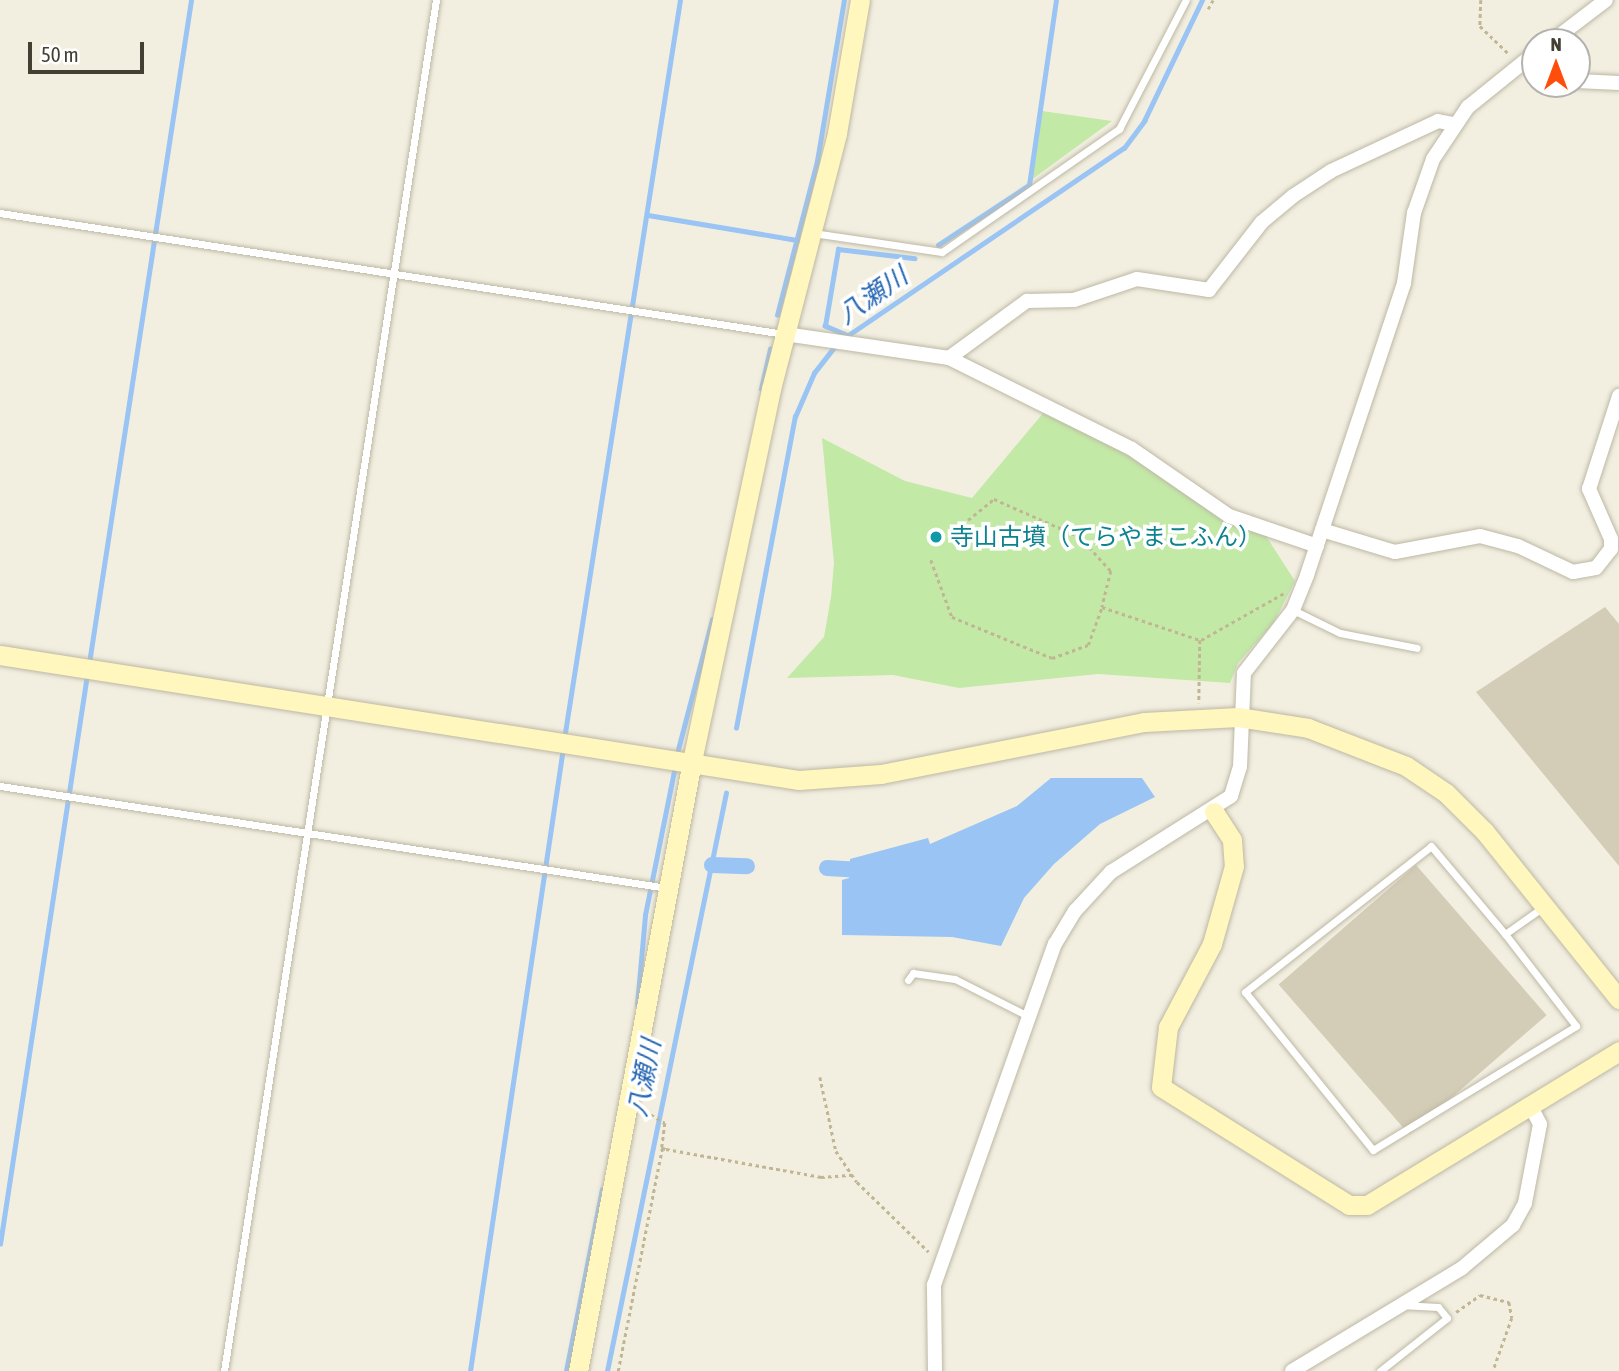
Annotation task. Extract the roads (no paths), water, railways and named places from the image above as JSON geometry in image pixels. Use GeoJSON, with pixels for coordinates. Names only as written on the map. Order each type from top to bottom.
{"type":"FeatureCollection","features":[{"type":"Feature","properties":{"kind":"street"},"geometry":{"type":"LineString","coordinates":[[578,1371],[692,761],[785,334],[838,133],[860,0]]}},
{"type":"Feature","properties":{"kind":"street"},"geometry":{"type":"LineString","coordinates":[[1569,28],[1605,0]]}},
{"type":"Feature","properties":{"kind":"street"},"geometry":{"type":"LineString","coordinates":[[935,1371],[930,1309],[941,1260],[1055,944],[1098,883],[1157,842],[1214,812],[1231,796],[1238,780],[1238,717],[1244,673],[1293,610],[1317,545],[1404,283],[1423,184],[1454,124],[1521,67]]}},
{"type":"Feature","properties":{"kind":"street"},"geometry":{"type":"LineString","coordinates":[[1591,82],[1619,83]]}},
{"type":"Feature","properties":{"kind":"street"},"geometry":{"type":"LineString","coordinates":[[949,358],[1027,301],[1074,300],[1137,278],[1209,290],[1262,222],[1293,196],[1331,171],[1438,121],[1454,124]]}},
{"type":"Feature","properties":{"kind":"street"},"geometry":{"type":"LineString","coordinates":[[785,334],[949,358],[1132,449],[1229,516],[1317,545]]}},
{"type":"Feature","properties":{"kind":"street"},"geometry":{"type":"LineString","coordinates":[[1322,530],[1395,552],[1480,536],[1518,546],[1573,572],[1595,568],[1611,550],[1611,539],[1590,489],[1619,396]]}},
{"type":"Feature","properties":{"kind":"street"},"geometry":{"type":"LineString","coordinates":[[0,655],[827,781],[1086,730],[1238,717],[1308,728],[1406,766],[1446,793],[1546,905],[1619,999]]}},
{"type":"Feature","properties":{"kind":"street"},"geometry":{"type":"LineString","coordinates":[[1214,812],[1232,840],[1234,866],[1212,944],[1168,1027],[1160,1076],[1166,1095],[1358,1208],[1531,1107],[1619,1051]]}},
{"type":"Feature","properties":{"kind":"street"},"geometry":{"type":"LineString","coordinates":[[1292,1371],[1475,1259],[1519,1216],[1540,1124],[1531,1107]]}},
{"type":"Feature","properties":{"kind":"lane"},"geometry":{"type":"LineString","coordinates":[[224,1371],[436,0]]}},
{"type":"Feature","properties":{"kind":"lane"},"geometry":{"type":"LineString","coordinates":[[813,233],[942,252],[1119,129],[1186,0]]}},
{"type":"Feature","properties":{"kind":"lane"},"geometry":{"type":"LineString","coordinates":[[0,213],[785,334]]}},
{"type":"Feature","properties":{"kind":"lane"},"geometry":{"type":"LineString","coordinates":[[1293,610],[1340,633],[1417,648]]}},
{"type":"Feature","properties":{"kind":"lane"},"geometry":{"type":"LineString","coordinates":[[0,786],[667,888]]}},
{"type":"Feature","properties":{"kind":"lane"},"geometry":{"type":"LineString","coordinates":[[1431,846],[1505,934],[1576,1026],[1373,1150],[1245,992],[1431,846]]}},
{"type":"Feature","properties":{"kind":"lane"},"geometry":{"type":"LineString","coordinates":[[1505,934],[1546,905]]}},
{"type":"Feature","properties":{"kind":"lane"},"geometry":{"type":"LineString","coordinates":[[908,980],[912,973],[955,979],[1028,1016]]}},
{"type":"Feature","properties":{"kind":"lane"},"geometry":{"type":"LineString","coordinates":[[1380,1371],[1447,1318],[1438,1307],[1404,1304]]}},
{"type":"Feature","properties":{"kind":"water"},"geometry":{"type":"Polygon","coordinates":[[[1051,778],[1142,778],[1155,797],[1100,824],[1054,864],[1024,898],[1001,946],[952,937],[842,935],[842,880],[849,878],[850,859],[928,838],[930,844],[1017,806],[1051,778]]]}},
{"type":"Feature","properties":{"kind":"waterway"},"geometry":{"type":"LineString","coordinates":[[89,663],[191,0]]}},
{"type":"Feature","properties":{"kind":"waterway"},"geometry":{"type":"LineString","coordinates":[[564,739],[680,0]]}},
{"type":"Feature","properties":{"kind":"waterway"},"geometry":{"type":"LineString","coordinates":[[777,315],[817,161],[844,0]]}},
{"type":"Feature","properties":{"kind":"waterway"},"geometry":{"type":"LineString","coordinates":[[938,245],[1029,185],[1056,0]]}},
{"type":"Feature","properties":{"kind":"waterway","name":"八瀬川"},"geometry":{"type":"LineString","coordinates":[[844,338],[1124,148],[1144,121],[1202,0]]}},
{"type":"Feature","properties":{"kind":"waterway"},"geometry":{"type":"LineString","coordinates":[[648,215],[798,240]]}},
{"type":"Feature","properties":{"kind":"waterway"},"geometry":{"type":"LineString","coordinates":[[846,335],[825,326],[838,249],[914,258]]}},
{"type":"Feature","properties":{"kind":"waterway","name":"八瀬川"},"geometry":{"type":"LineString","coordinates":[[736,728],[795,417],[814,373],[837,344]]}},
{"type":"Feature","properties":{"kind":"waterway"},"geometry":{"type":"LineString","coordinates":[[761,389],[770,349]]}},
{"type":"Feature","properties":{"kind":"waterway"},"geometry":{"type":"LineString","coordinates":[[676,757],[712,620]]}},
{"type":"Feature","properties":{"kind":"waterway"},"geometry":{"type":"LineString","coordinates":[[0,1244],[87,675]]}},
{"type":"Feature","properties":{"kind":"waterway"},"geometry":{"type":"LineString","coordinates":[[470,1371],[563,748]]}},
{"type":"Feature","properties":{"kind":"waterway"},"geometry":{"type":"LineString","coordinates":[[637,1005],[645,915],[675,766]]}},
{"type":"Feature","properties":{"kind":"waterway","name":"八瀬川"},"geometry":{"type":"LineString","coordinates":[[607,1371],[726,793]]}},
{"type":"Feature","properties":{"kind":"waterway"},"geometry":{"type":"LineString","coordinates":[[712,865],[747,866]]}},
{"type":"Feature","properties":{"kind":"waterway"},"geometry":{"type":"LineString","coordinates":[[827,868],[849,869]]}},
{"type":"Feature","properties":{"kind":"waterway"},"geometry":{"type":"LineString","coordinates":[[566,1371],[602,1190]]}},
{"type":"Feature","properties":{"kind":"place","name":"寺山古墳（てらやまこふん）"},"geometry":{"type":"Point","coordinates":[936,537]}}]}
